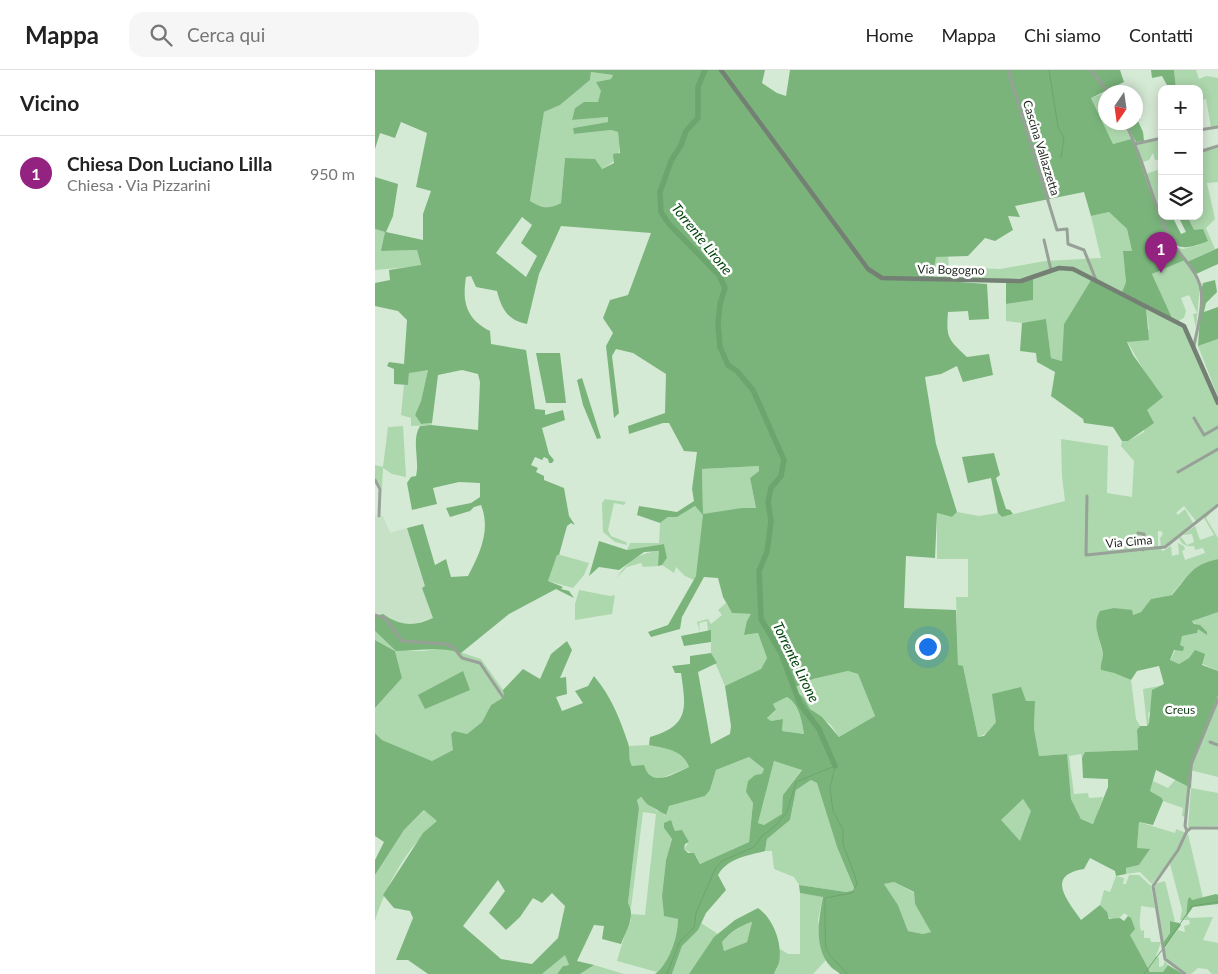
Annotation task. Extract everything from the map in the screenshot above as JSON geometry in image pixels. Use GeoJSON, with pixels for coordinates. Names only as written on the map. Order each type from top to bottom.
{"type":"FeatureCollection","features":[{"type":"Feature","properties":{"kind":"main road","name":"Via Bogogno"},"geometry":{"type":"LineString","coordinates":[[721,70],[868,269],[877,276],[882,278],[1014,281],[1033,277],[1051,270],[1073,269],[1183,325],[1218,402]]}},
{"type":"Feature","properties":{"kind":"street","name":"Cascina Vallazzetta"},"geometry":{"type":"LineString","coordinates":[[1008,70],[1058,230],[1067,229],[1068,244],[1084,250],[1097,281]]}},
{"type":"Feature","properties":{"kind":"street"},"geometry":{"type":"LineString","coordinates":[[1091,70],[1103,85]]}},
{"type":"Feature","properties":{"kind":"street"},"geometry":{"type":"LineString","coordinates":[[1203,129],[1218,127]]}},
{"type":"Feature","properties":{"kind":"street"},"geometry":{"type":"LineString","coordinates":[[1128,130],[1135,144],[1150,193],[1172,241],[1196,275],[1201,287],[1194,346]]}},
{"type":"Feature","properties":{"kind":"street"},"geometry":{"type":"LineString","coordinates":[[1135,144],[1158,139]]}},
{"type":"Feature","properties":{"kind":"street"},"geometry":{"type":"LineString","coordinates":[[1203,151],[1218,146]]}},
{"type":"Feature","properties":{"kind":"street"},"geometry":{"type":"LineString","coordinates":[[1044,240],[1051,270]]}},
{"type":"Feature","properties":{"kind":"street"},"geometry":{"type":"LineString","coordinates":[[1194,418],[1203,435],[1218,427]]}},
{"type":"Feature","properties":{"kind":"street"},"geometry":{"type":"LineString","coordinates":[[1178,472],[1218,449]]}},
{"type":"Feature","properties":{"kind":"street"},"geometry":{"type":"LineString","coordinates":[[375,480],[380,490],[379,516]]}},
{"type":"Feature","properties":{"kind":"street","name":"Via Cima"},"geometry":{"type":"LineString","coordinates":[[1087,496],[1086,555],[1162,548],[1170,545],[1218,505]]}},
{"type":"Feature","properties":{"kind":"street"},"geometry":{"type":"LineString","coordinates":[[1138,533],[1144,534],[1143,550]]}},
{"type":"Feature","properties":{"kind":"street"},"geometry":{"type":"LineString","coordinates":[[375,615],[385,618],[402,641],[438,643],[453,647],[462,658],[480,663],[503,696]]}},
{"type":"Feature","properties":{"kind":"street"},"geometry":{"type":"LineString","coordinates":[[1187,831],[1185,826],[1191,765],[1218,699]]}},
{"type":"Feature","properties":{"kind":"street"},"geometry":{"type":"LineString","coordinates":[[1210,742],[1218,744]]}},
{"type":"Feature","properties":{"kind":"street"},"geometry":{"type":"LineString","coordinates":[[1185,974],[1165,959],[1153,886],[1187,831],[1191,828],[1218,828]]}},
{"type":"Feature","properties":{"kind":"shaded area"},"geometry":{"type":"Polygon","coordinates":[[[1174,70],[1196,70],[1199,79],[1206,76],[1218,78],[1218,126],[1211,127],[1206,99],[1203,100],[1203,85],[1176,85],[1174,70]]]}},
{"type":"Feature","properties":{"kind":"shaded area"},"geometry":{"type":"Polygon","coordinates":[[[591,72],[613,75],[611,79],[596,82],[602,91],[598,102],[584,102],[575,108],[572,120],[608,117],[608,122],[573,128],[574,134],[611,130],[618,132],[618,155],[613,162],[601,169],[565,158],[561,203],[549,207],[534,204],[530,202],[544,112],[560,105],[590,80],[591,72]]]}},
{"type":"Feature","properties":{"kind":"shaded area"},"geometry":{"type":"Polygon","coordinates":[[[1098,96],[1098,113],[1091,98],[1098,96]]]}},
{"type":"Feature","properties":{"kind":"shaded area"},"geometry":{"type":"Polygon","coordinates":[[[1106,130],[1126,130],[1131,139],[1113,144],[1106,130]]]}},
{"type":"Feature","properties":{"kind":"shaded area"},"geometry":{"type":"Polygon","coordinates":[[[1158,140],[1158,160],[1155,160],[1153,153],[1149,160],[1143,162],[1137,145],[1158,140]]]}},
{"type":"Feature","properties":{"kind":"shaded area"},"geometry":{"type":"Polygon","coordinates":[[[1218,145],[1218,182],[1207,183],[1215,219],[1206,228],[1215,249],[1187,262],[1178,248],[1183,249],[1199,245],[1189,220],[1203,220],[1203,149],[1218,145]]]}},
{"type":"Feature","properties":{"kind":"shaded area"},"geometry":{"type":"Polygon","coordinates":[[[1158,170],[1158,207],[1146,174],[1158,170]]]}},
{"type":"Feature","properties":{"kind":"shaded area"},"geometry":{"type":"Polygon","coordinates":[[[1109,212],[1127,229],[1132,251],[1123,251],[1126,282],[1122,292],[1073,268],[1056,267],[1023,278],[1009,279],[932,278],[936,257],[948,256],[949,267],[1000,269],[1045,261],[1101,258],[1091,216],[1109,212]]]}},
{"type":"Feature","properties":{"kind":"shaded area"},"geometry":{"type":"Polygon","coordinates":[[[375,229],[385,232],[382,251],[417,250],[421,266],[375,270],[375,229]]]}},
{"type":"Feature","properties":{"kind":"shaded area"},"geometry":{"type":"Polygon","coordinates":[[[1185,260],[1200,287],[1196,328],[1193,314],[1197,313],[1189,295],[1181,298],[1186,311],[1184,318],[1178,321],[1172,318],[1152,274],[1185,260]]]}},
{"type":"Feature","properties":{"kind":"shaded area"},"geometry":{"type":"Polygon","coordinates":[[[1061,269],[1073,271],[1091,280],[1064,324],[1063,361],[1051,358],[1046,320],[1022,323],[1006,321],[1006,304],[1033,300],[1033,279],[1061,269]]]}},
{"type":"Feature","properties":{"kind":"shaded area"},"geometry":{"type":"Polygon","coordinates":[[[1146,308],[1181,327],[1187,333],[1218,407],[1218,503],[1196,521],[1184,506],[1176,513],[1178,515],[1185,509],[1193,523],[1168,544],[1161,547],[1160,538],[1163,534],[1161,531],[1158,531],[1158,546],[1163,551],[1171,546],[1172,556],[1179,554],[1178,543],[1184,546],[1185,550],[1182,551],[1185,560],[1205,553],[1203,548],[1195,550],[1194,546],[1185,545],[1179,538],[1181,537],[1187,545],[1194,542],[1192,534],[1183,535],[1195,526],[1200,540],[1214,535],[1204,518],[1212,511],[1206,518],[1218,538],[1218,559],[1201,564],[1186,577],[1171,595],[1151,599],[1141,612],[1133,615],[1130,611],[1114,608],[1097,631],[1103,655],[1101,670],[1131,680],[1136,719],[1140,726],[1137,730],[1138,750],[1086,752],[1082,758],[1081,754],[1069,756],[1074,794],[1088,793],[1089,798],[1103,797],[1094,824],[1081,819],[1071,799],[1066,754],[1039,756],[1034,729],[1035,701],[1014,708],[996,722],[986,733],[978,737],[963,666],[958,666],[956,597],[968,597],[968,559],[937,559],[937,513],[952,517],[957,512],[979,516],[998,513],[1002,517],[1065,501],[1061,439],[1108,446],[1107,493],[1132,497],[1134,461],[1121,446],[1122,441],[1128,441],[1144,432],[1147,410],[1147,376],[1127,341],[1149,329],[1146,308]]]}},
{"type":"Feature","properties":{"kind":"shaded area"},"geometry":{"type":"Polygon","coordinates":[[[1218,339],[1218,397],[1198,346],[1218,339]]]}},
{"type":"Feature","properties":{"kind":"shaded area"},"geometry":{"type":"Polygon","coordinates":[[[417,370],[428,370],[421,401],[415,415],[421,424],[432,423],[431,425],[411,426],[411,418],[401,415],[404,384],[408,384],[409,373],[417,370]]]}},
{"type":"Feature","properties":{"kind":"shaded area"},"geometry":{"type":"Polygon","coordinates":[[[403,426],[406,477],[392,474],[383,468],[382,488],[375,479],[375,465],[383,467],[388,427],[403,426]]]}},
{"type":"Feature","properties":{"kind":"shaded area"},"geometry":{"type":"Polygon","coordinates":[[[759,466],[759,471],[750,478],[756,508],[742,508],[694,580],[685,576],[676,567],[674,573],[662,565],[667,558],[664,544],[627,550],[630,543],[659,543],[660,523],[668,517],[677,517],[695,506],[703,514],[702,469],[759,466]]]}},
{"type":"Feature","properties":{"kind":"shaded area"},"geometry":{"type":"Polygon","coordinates":[[[605,499],[626,502],[624,505],[614,503],[608,530],[611,536],[626,542],[627,545],[615,542],[603,532],[602,503],[605,499]]]}},
{"type":"Feature","properties":{"kind":"shaded area"},"geometry":{"type":"Polygon","coordinates":[[[375,516],[383,516],[390,533],[407,528],[426,586],[422,588],[434,618],[409,625],[392,621],[382,614],[375,613],[375,516]]]}},
{"type":"Feature","properties":{"kind":"shaded area"},"geometry":{"type":"Polygon","coordinates":[[[660,551],[658,566],[643,567],[641,563],[627,567],[616,578],[634,559],[645,554],[660,551]]]}},
{"type":"Feature","properties":{"kind":"shaded area"},"geometry":{"type":"Polygon","coordinates":[[[557,554],[589,563],[584,575],[573,588],[548,581],[557,554]]]}},
{"type":"Feature","properties":{"kind":"shaded area"},"geometry":{"type":"Polygon","coordinates":[[[579,590],[610,596],[615,595],[612,614],[575,620],[575,604],[579,590]]]}},
{"type":"Feature","properties":{"kind":"shaded area"},"geometry":{"type":"Polygon","coordinates":[[[726,603],[732,613],[751,614],[745,635],[758,633],[767,658],[761,669],[725,686],[711,653],[711,631],[708,631],[707,621],[699,623],[700,632],[697,622],[708,619],[711,624],[722,615],[718,610],[726,603]]]}},
{"type":"Feature","properties":{"kind":"shaded area"},"geometry":{"type":"Polygon","coordinates":[[[1213,612],[1218,612],[1218,671],[1189,658],[1179,664],[1170,661],[1182,636],[1197,633],[1198,628],[1207,635],[1192,621],[1213,612]]]}},
{"type":"Feature","properties":{"kind":"shaded area"},"geometry":{"type":"Polygon","coordinates":[[[375,631],[397,651],[423,651],[448,648],[481,659],[503,690],[504,697],[491,705],[482,722],[467,734],[454,731],[451,734],[454,750],[432,761],[382,740],[375,733],[375,708],[402,678],[395,651],[375,640],[375,631]]]}},
{"type":"Feature","properties":{"kind":"shaded area"},"geometry":{"type":"Polygon","coordinates":[[[848,671],[858,674],[875,716],[839,737],[831,725],[810,709],[803,698],[795,691],[795,687],[813,679],[848,671]]]}},
{"type":"Feature","properties":{"kind":"shaded area"},"geometry":{"type":"Polygon","coordinates":[[[1165,685],[1148,714],[1149,723],[1147,726],[1143,689],[1165,685]]]}},
{"type":"Feature","properties":{"kind":"shaded area"},"geometry":{"type":"Polygon","coordinates":[[[1218,692],[1218,777],[1190,770],[1218,692]]]}},
{"type":"Feature","properties":{"kind":"shaded area"},"geometry":{"type":"Polygon","coordinates":[[[787,697],[797,709],[804,734],[782,731],[783,719],[771,721],[767,718],[776,711],[773,704],[787,697]]]}},
{"type":"Feature","properties":{"kind":"shaded area"},"geometry":{"type":"Polygon","coordinates":[[[649,745],[678,753],[689,767],[659,779],[652,778],[632,766],[628,759],[629,746],[649,745]]]}},
{"type":"Feature","properties":{"kind":"shaded area"},"geometry":{"type":"Polygon","coordinates":[[[749,757],[764,769],[763,774],[746,792],[753,803],[749,842],[700,864],[696,856],[684,849],[689,842],[682,831],[675,831],[673,824],[664,828],[672,839],[666,860],[662,896],[664,915],[678,919],[672,948],[669,956],[657,972],[617,961],[627,927],[631,921],[630,914],[645,915],[656,814],[643,812],[631,908],[628,903],[639,808],[637,800],[640,797],[657,811],[661,810],[665,816],[669,806],[705,796],[710,790],[716,770],[749,757]]]}},
{"type":"Feature","properties":{"kind":"shaded area"},"geometry":{"type":"Polygon","coordinates":[[[774,761],[802,769],[783,795],[783,814],[764,825],[758,823],[774,761]]]}},
{"type":"Feature","properties":{"kind":"shaded area"},"geometry":{"type":"Polygon","coordinates":[[[1176,779],[1191,788],[1189,789],[1185,817],[1182,816],[1183,808],[1163,801],[1162,798],[1150,791],[1153,781],[1168,788],[1176,779]]]}},
{"type":"Feature","properties":{"kind":"shaded area"},"geometry":{"type":"Polygon","coordinates":[[[811,780],[817,783],[837,847],[855,890],[846,892],[799,885],[794,877],[774,869],[772,851],[765,851],[767,839],[790,820],[796,790],[811,780]]]}},
{"type":"Feature","properties":{"kind":"shaded area"},"geometry":{"type":"Polygon","coordinates":[[[1191,788],[1218,793],[1218,826],[1188,827],[1191,788]]]}},
{"type":"Feature","properties":{"kind":"shaded area"},"geometry":{"type":"Polygon","coordinates":[[[1023,799],[1032,811],[1020,842],[1000,820],[1023,799]]]}},
{"type":"Feature","properties":{"kind":"shaded area"},"geometry":{"type":"Polygon","coordinates":[[[425,810],[438,821],[417,842],[399,866],[385,894],[375,921],[375,875],[404,830],[425,810]]]}},
{"type":"Feature","properties":{"kind":"shaded area"},"geometry":{"type":"Polygon","coordinates":[[[1139,822],[1175,833],[1176,829],[1186,833],[1173,856],[1152,884],[1140,872],[1126,874],[1126,868],[1139,865],[1149,850],[1137,848],[1139,822]]]}},
{"type":"Feature","properties":{"kind":"shaded area"},"geometry":{"type":"Polygon","coordinates":[[[1188,834],[1203,898],[1192,900],[1185,915],[1190,918],[1213,917],[1203,940],[1218,943],[1218,974],[1212,974],[1207,969],[1198,968],[1191,974],[1187,974],[1167,959],[1164,948],[1178,930],[1185,932],[1184,926],[1190,924],[1189,920],[1180,920],[1182,910],[1170,864],[1188,834]]]}},
{"type":"Feature","properties":{"kind":"shaded area"},"geometry":{"type":"Polygon","coordinates":[[[1129,875],[1139,875],[1151,886],[1155,908],[1141,906],[1140,927],[1141,931],[1144,930],[1144,938],[1150,938],[1151,942],[1161,942],[1156,956],[1159,958],[1159,967],[1163,966],[1165,961],[1168,965],[1163,972],[1152,973],[1146,967],[1130,935],[1131,918],[1124,913],[1113,920],[1100,905],[1104,890],[1110,892],[1116,876],[1124,878],[1123,884],[1126,884],[1129,875]]]}},
{"type":"Feature","properties":{"kind":"shaded area"},"geometry":{"type":"Polygon","coordinates":[[[1165,881],[1175,921],[1170,922],[1170,933],[1163,943],[1155,884],[1165,881]]]}},
{"type":"Feature","properties":{"kind":"shaded area"},"geometry":{"type":"Polygon","coordinates":[[[894,882],[914,893],[915,904],[932,932],[923,934],[908,931],[898,905],[884,884],[894,882]]]}},
{"type":"Feature","properties":{"kind":"shaded area"},"geometry":{"type":"Polygon","coordinates":[[[800,893],[823,896],[818,920],[826,960],[813,974],[774,974],[779,964],[780,949],[788,954],[800,954],[800,893]]]}},
{"type":"Feature","properties":{"kind":"shaded area"},"geometry":{"type":"Polygon","coordinates":[[[752,922],[747,942],[724,951],[722,942],[735,930],[752,922]]]}},
{"type":"Feature","properties":{"kind":"shaded area"},"geometry":{"type":"Polygon","coordinates":[[[701,923],[718,934],[689,974],[672,974],[682,946],[701,923]]]}},
{"type":"Feature","properties":{"kind":"shaded area"},"geometry":{"type":"Polygon","coordinates":[[[565,954],[569,965],[563,966],[557,974],[542,974],[565,954]]]}},
{"type":"Feature","properties":{"kind":"shaded area"},"geometry":{"type":"Polygon","coordinates":[[[594,965],[624,974],[580,974],[594,965]]]}},
{"type":"Feature","properties":{"kind":"green space","name":"Creus"},"geometry":{"type":"Polygon","coordinates":[[[375,70],[765,70],[762,83],[777,93],[786,96],[790,70],[1120,70],[1124,82],[1118,85],[1098,85],[1098,95],[1091,98],[1098,113],[1098,130],[1106,130],[1113,144],[1131,139],[1135,144],[1158,211],[1158,220],[1162,220],[1185,260],[1152,274],[1172,318],[1122,292],[1126,282],[1123,251],[1132,251],[1127,229],[1109,212],[1091,216],[1084,192],[1015,206],[1020,217],[1008,216],[1013,230],[995,241],[985,238],[968,256],[936,257],[932,280],[987,284],[989,319],[969,320],[968,311],[948,312],[947,327],[952,342],[967,357],[989,354],[993,375],[963,382],[957,366],[941,374],[925,377],[936,444],[957,512],[952,517],[937,513],[935,558],[906,556],[904,608],[956,610],[958,665],[963,666],[978,737],[984,736],[996,722],[992,694],[1021,687],[1026,701],[1035,701],[1034,729],[1039,756],[1067,754],[1071,799],[1081,819],[1093,824],[1108,787],[1108,779],[1083,778],[1082,758],[1085,752],[1138,750],[1137,730],[1140,726],[1147,726],[1149,723],[1152,690],[1164,684],[1159,666],[1137,671],[1131,680],[1101,670],[1103,654],[1096,627],[1097,617],[1100,611],[1114,608],[1132,610],[1133,615],[1141,612],[1151,599],[1172,595],[1191,572],[1201,564],[1218,559],[1218,612],[1192,621],[1194,624],[1200,625],[1207,632],[1207,635],[1198,629],[1197,633],[1182,636],[1180,645],[1184,647],[1183,651],[1174,650],[1170,660],[1179,664],[1189,658],[1195,650],[1205,654],[1202,665],[1218,671],[1218,695],[1193,759],[1191,788],[1156,770],[1150,791],[1162,798],[1163,801],[1153,825],[1139,822],[1137,848],[1150,849],[1139,865],[1126,868],[1126,874],[1116,876],[1115,871],[1090,858],[1084,869],[1072,872],[1062,882],[1066,897],[1081,920],[1100,905],[1107,912],[1109,919],[1120,918],[1124,921],[1128,916],[1131,918],[1135,929],[1130,935],[1150,972],[1163,972],[1168,965],[1183,974],[840,974],[825,959],[820,942],[819,923],[823,897],[800,893],[799,885],[846,892],[855,890],[837,847],[817,783],[811,780],[796,790],[790,820],[767,839],[765,851],[738,858],[722,869],[718,875],[726,890],[706,913],[698,930],[682,946],[672,974],[655,974],[665,964],[672,949],[678,919],[664,916],[662,896],[666,860],[672,839],[664,828],[664,823],[671,820],[675,831],[682,830],[689,842],[685,844],[684,849],[688,853],[694,853],[700,864],[749,842],[753,803],[746,792],[748,781],[755,775],[762,774],[764,769],[749,757],[716,770],[710,790],[705,796],[669,806],[666,815],[647,804],[641,797],[637,800],[639,808],[628,903],[631,918],[621,944],[602,939],[604,926],[594,925],[577,961],[594,965],[580,974],[557,974],[563,966],[569,965],[565,955],[542,974],[428,974],[408,960],[396,960],[413,918],[410,911],[394,908],[383,895],[423,833],[437,821],[424,810],[404,830],[375,875],[375,860],[384,842],[375,836],[375,733],[382,740],[432,761],[453,750],[451,734],[454,731],[467,734],[482,722],[491,705],[504,697],[503,690],[523,669],[540,679],[551,654],[567,641],[572,650],[560,678],[566,677],[567,694],[556,697],[562,711],[583,703],[575,691],[588,686],[594,676],[610,700],[618,717],[628,743],[632,766],[644,765],[647,772],[652,776],[663,778],[689,767],[678,753],[649,745],[650,737],[672,727],[679,721],[682,714],[684,696],[681,673],[675,673],[672,666],[690,664],[690,656],[711,653],[717,663],[698,672],[711,744],[730,734],[731,726],[725,686],[761,669],[767,658],[758,633],[744,635],[747,621],[751,614],[732,613],[723,597],[718,578],[704,577],[682,617],[680,629],[651,637],[648,632],[668,625],[696,576],[703,515],[695,506],[677,517],[668,517],[660,523],[637,515],[639,506],[677,512],[694,501],[692,489],[697,452],[684,451],[669,423],[663,423],[629,434],[628,426],[665,413],[666,374],[633,353],[616,349],[612,356],[619,413],[614,418],[606,346],[613,333],[603,318],[610,300],[628,295],[651,233],[561,226],[539,274],[527,324],[510,317],[503,308],[497,291],[476,287],[471,276],[466,277],[465,294],[467,309],[476,321],[490,331],[491,344],[526,350],[535,409],[545,410],[545,415],[563,410],[565,420],[542,428],[549,454],[554,460],[552,463],[549,463],[548,459],[544,457],[542,460],[535,457],[531,465],[538,468],[536,472],[544,476],[544,480],[564,488],[569,516],[575,525],[571,523],[567,526],[559,555],[557,555],[548,581],[563,587],[561,589],[569,591],[574,598],[556,589],[509,614],[461,653],[437,649],[396,651],[375,631],[375,616],[383,614],[395,621],[407,624],[420,623],[433,618],[422,588],[425,586],[407,528],[423,524],[435,565],[446,559],[451,577],[468,576],[477,559],[483,541],[485,523],[481,505],[474,507],[470,511],[450,517],[446,508],[471,503],[480,497],[480,483],[459,482],[433,488],[437,504],[412,510],[407,483],[411,477],[416,476],[416,437],[420,426],[431,425],[478,430],[480,382],[478,374],[462,370],[438,375],[432,423],[421,424],[415,415],[421,401],[428,370],[409,373],[408,385],[394,384],[394,369],[387,366],[389,362],[404,364],[407,320],[398,311],[375,306],[375,283],[390,280],[389,270],[421,265],[417,250],[381,251],[385,232],[375,229],[375,177],[398,184],[393,216],[386,232],[423,240],[423,214],[431,191],[416,187],[427,133],[401,122],[395,138],[380,133],[375,149],[375,70]],[[591,72],[590,80],[560,105],[544,112],[530,201],[538,205],[552,207],[561,203],[565,158],[595,159],[602,169],[614,163],[613,154],[620,153],[618,132],[611,130],[574,134],[573,128],[608,122],[608,117],[572,120],[575,108],[584,102],[598,102],[601,91],[596,82],[611,79],[613,75],[591,72]],[[522,217],[496,253],[526,277],[537,256],[521,243],[532,225],[522,217]],[[759,466],[702,469],[703,514],[742,508],[756,508],[750,478],[759,471],[759,466]],[[848,671],[813,679],[795,687],[795,691],[803,697],[810,709],[822,717],[839,737],[875,716],[858,674],[848,671]],[[787,697],[773,704],[776,710],[767,718],[771,721],[783,719],[782,731],[804,734],[799,713],[791,700],[787,697]],[[774,761],[758,823],[764,825],[782,814],[783,795],[802,770],[774,761]],[[1023,799],[1001,820],[1020,841],[1031,811],[1023,799]],[[498,880],[463,926],[501,959],[532,964],[558,938],[565,906],[552,893],[542,903],[533,898],[520,917],[506,930],[489,913],[505,891],[498,880]],[[894,882],[884,884],[898,905],[908,931],[923,934],[931,932],[915,904],[914,892],[894,882]]]}},
{"type":"Feature","properties":{"kind":"green space"},"geometry":{"type":"Polygon","coordinates":[[[1151,70],[1174,70],[1176,85],[1167,85],[1162,76],[1152,78],[1151,70]]]}},
{"type":"Feature","properties":{"kind":"green space"},"geometry":{"type":"Polygon","coordinates":[[[1129,130],[1142,130],[1144,141],[1136,142],[1129,130]]]}},
{"type":"Feature","properties":{"kind":"green space"},"geometry":{"type":"Polygon","coordinates":[[[1163,220],[1174,220],[1181,234],[1186,232],[1180,220],[1189,220],[1194,230],[1203,229],[1208,241],[1180,247],[1172,239],[1163,220]]]}},
{"type":"Feature","properties":{"kind":"green space"},"geometry":{"type":"Polygon","coordinates":[[[1218,248],[1218,264],[1196,274],[1187,262],[1218,248]]]}},
{"type":"Feature","properties":{"kind":"green space"},"geometry":{"type":"Polygon","coordinates":[[[1033,279],[1033,300],[1006,304],[1006,282],[1033,279]]]}},
{"type":"Feature","properties":{"kind":"green space"},"geometry":{"type":"Polygon","coordinates":[[[1091,280],[1146,308],[1149,340],[1127,342],[1133,355],[1163,397],[1147,410],[1154,423],[1128,441],[1122,441],[1113,427],[1084,423],[1083,419],[1051,396],[1055,372],[1037,362],[1036,353],[1020,351],[1022,323],[1046,319],[1051,358],[1062,361],[1064,324],[1091,280]]]}},
{"type":"Feature","properties":{"kind":"green space"},"geometry":{"type":"Polygon","coordinates":[[[1215,280],[1217,292],[1206,303],[1204,312],[1218,307],[1218,339],[1198,346],[1203,283],[1215,280]]]}},
{"type":"Feature","properties":{"kind":"green space"},"geometry":{"type":"Polygon","coordinates":[[[536,353],[560,353],[566,403],[546,403],[536,353]]]}},
{"type":"Feature","properties":{"kind":"green space"},"geometry":{"type":"Polygon","coordinates":[[[582,378],[601,438],[597,439],[583,405],[577,380],[582,378]]]}},
{"type":"Feature","properties":{"kind":"green space"},"geometry":{"type":"Polygon","coordinates":[[[994,453],[1000,475],[996,478],[1006,509],[1010,510],[1013,514],[1002,517],[998,513],[991,478],[968,483],[962,457],[994,453]]]}},
{"type":"Feature","properties":{"kind":"green space"},"geometry":{"type":"Polygon","coordinates":[[[599,541],[627,550],[664,544],[667,558],[662,565],[658,566],[659,551],[644,552],[619,570],[599,567],[589,576],[599,541]]]}},
{"type":"Feature","properties":{"kind":"green space"},"geometry":{"type":"Polygon","coordinates":[[[711,630],[711,642],[684,646],[681,636],[711,630]]]}},
{"type":"Feature","properties":{"kind":"green space"},"geometry":{"type":"Polygon","coordinates":[[[375,640],[395,651],[402,678],[375,708],[375,640]]]}},
{"type":"Feature","properties":{"kind":"green space"},"geometry":{"type":"Polygon","coordinates":[[[463,671],[470,690],[425,709],[418,695],[463,671]]]}},
{"type":"Feature","properties":{"kind":"green space"},"geometry":{"type":"Polygon","coordinates":[[[1218,895],[1218,904],[1193,907],[1186,917],[1188,899],[1190,897],[1192,900],[1218,895]]]}},
{"type":"Feature","properties":{"kind":"green space"},"geometry":{"type":"Polygon","coordinates":[[[758,908],[769,919],[773,925],[780,948],[779,963],[774,974],[689,974],[714,937],[735,920],[758,908]],[[752,922],[735,930],[722,942],[724,951],[747,942],[752,922]]]}},
{"type":"Feature","properties":{"kind":"green space"},"geometry":{"type":"Polygon","coordinates":[[[1170,921],[1181,925],[1164,948],[1163,943],[1170,933],[1170,921]]]}},
{"type":"Feature","properties":{"kind":"waterway","name":"Torrente Lirone"},"geometry":{"type":"LineString","coordinates":[[705,70],[698,87],[698,118],[686,131],[681,145],[671,161],[660,192],[661,212],[669,224],[719,275],[725,288],[720,304],[718,324],[720,347],[728,365],[737,371],[753,390],[784,460],[781,476],[771,488],[768,502],[771,521],[767,552],[759,571],[761,619],[781,653],[800,704],[819,729],[835,766]]}},
{"type":"Feature","properties":{"kind":"waterway"},"geometry":{"type":"LineString","coordinates":[[1049,70],[1058,127],[1064,138],[1061,158]]}},
{"type":"Feature","properties":{"kind":"waterway"},"geometry":{"type":"LineString","coordinates":[[835,766],[830,788],[833,811],[843,830],[843,844],[857,884],[852,893],[825,898],[826,949],[847,974]]}},
{"type":"Feature","properties":{"kind":"waterway","name":"Torrente Lirone"},"geometry":{"type":"LineString","coordinates":[[667,974],[680,941],[694,928],[696,913],[715,869],[722,861],[754,847],[762,836],[774,827],[787,812],[796,782],[835,766]]}},
{"type":"Feature","properties":{"kind":"waterway"},"geometry":{"type":"LineString","coordinates":[[1165,946],[1192,906],[1218,902]]}},
{"type":"Feature","properties":{"kind":"waterway"},"geometry":{"type":"LineString","coordinates":[[1144,974],[1162,950]]}},
{"type":"Feature","properties":{"kind":"place","name":"Chiesa Don Luciano Lilla"},"geometry":{"type":"Point","coordinates":[1161,273]}}]}
